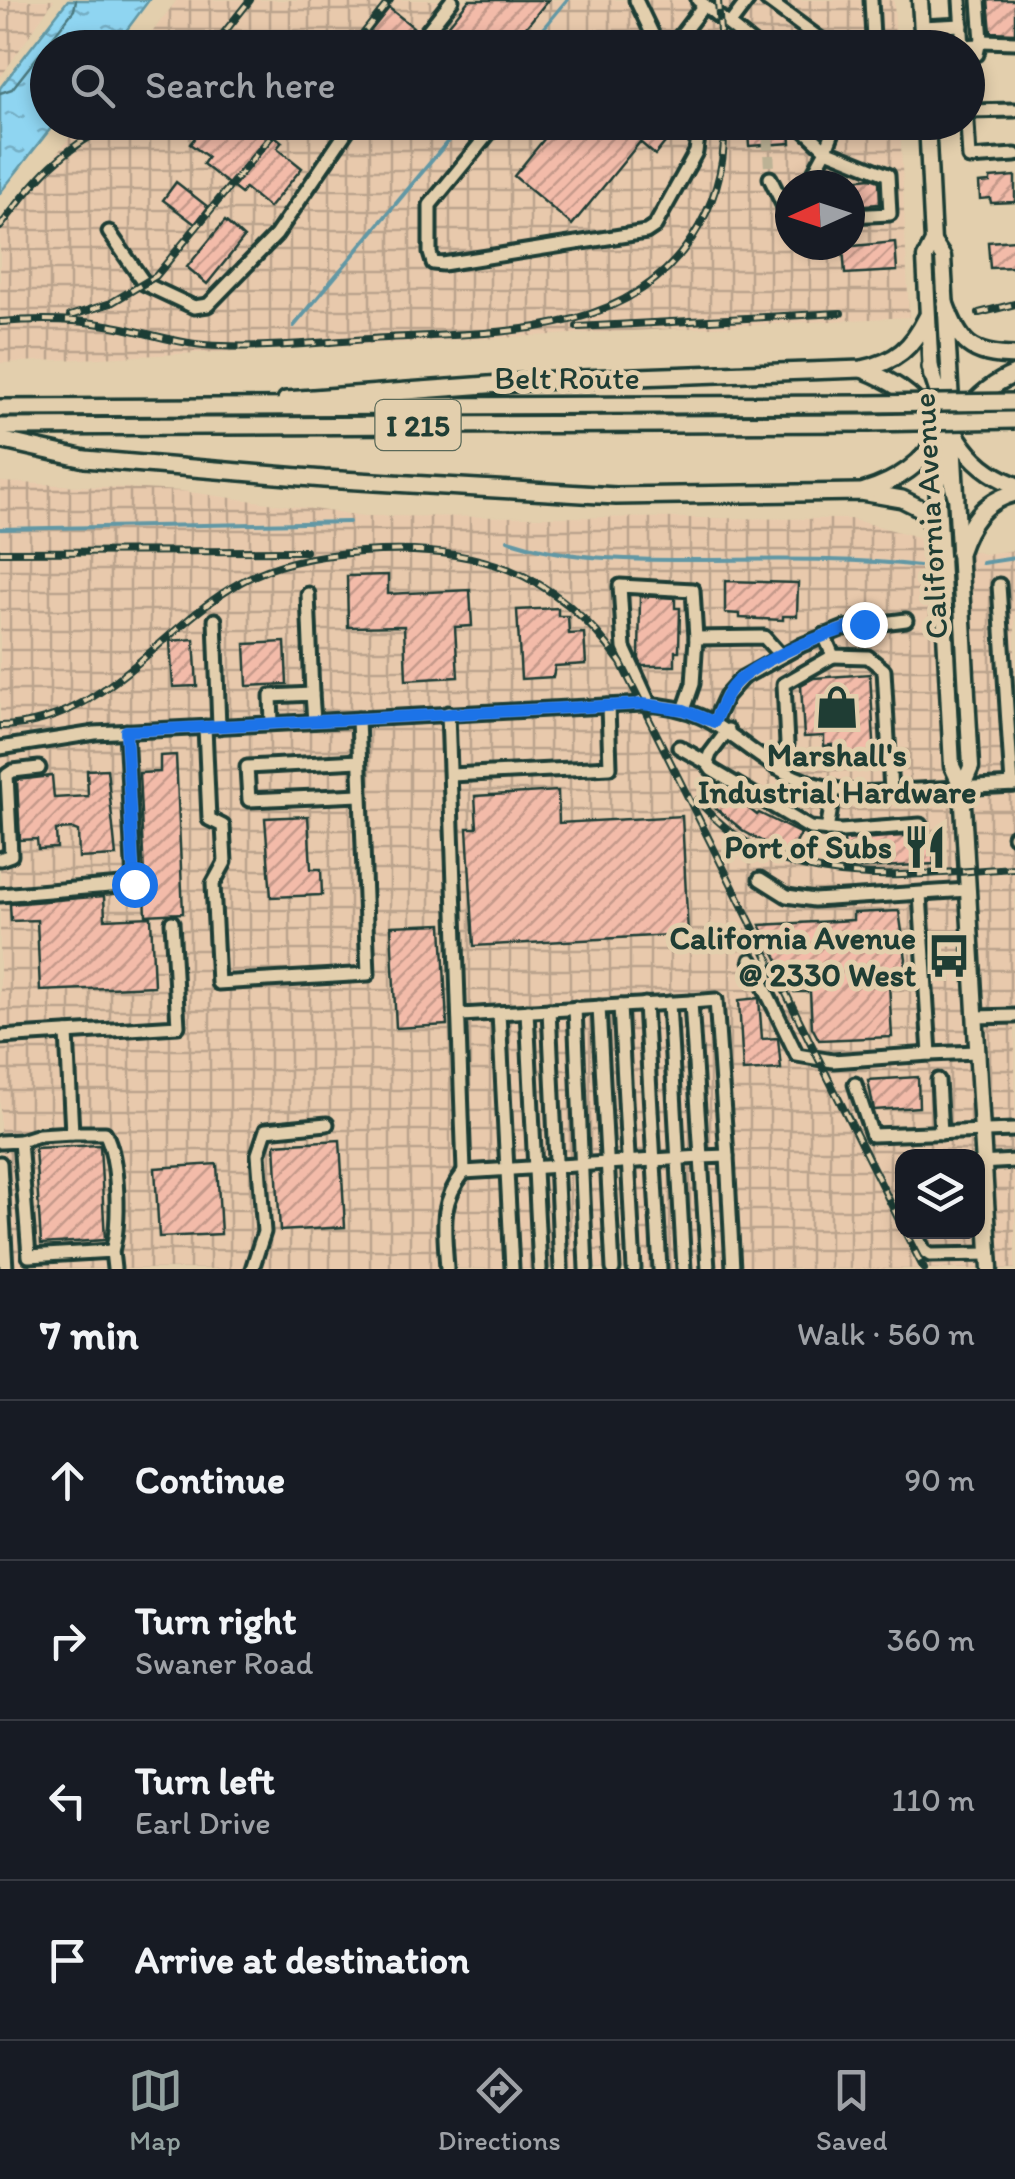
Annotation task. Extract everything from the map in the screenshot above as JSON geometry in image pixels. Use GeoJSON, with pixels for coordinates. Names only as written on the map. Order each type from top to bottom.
{"type":"FeatureCollection","features":[{"type":"Feature","properties":{"kind":"highway"},"geometry":{"type":"LineString","coordinates":[[946,303],[956,331],[972,348],[1015,356]]}},
{"type":"Feature","properties":{"kind":"highway"},"geometry":{"type":"LineString","coordinates":[[228,408],[305,397],[461,386],[862,368],[887,363],[905,351],[927,317]]}},
{"type":"Feature","properties":{"kind":"highway"},"geometry":{"type":"LineString","coordinates":[[930,367],[945,413]]}},
{"type":"Feature","properties":{"kind":"highway"},"geometry":{"type":"LineString","coordinates":[[862,368],[908,392],[924,407],[940,437],[956,496]]}},
{"type":"Feature","properties":{"kind":"highway"},"geometry":{"type":"LineString","coordinates":[[861,492],[904,474],[983,393],[1015,374]]}},
{"type":"Feature","properties":{"kind":"highway"},"geometry":{"type":"LineString","coordinates":[[936,469],[950,388]]}},
{"type":"Feature","properties":{"kind":"highway","name":"Belt Route"},"geometry":{"type":"LineString","coordinates":[[0,408],[1015,402]]}},
{"type":"Feature","properties":{"kind":"highway","name":"Belt Route"},"geometry":{"type":"LineString","coordinates":[[0,427],[1015,420]]}},
{"type":"Feature","properties":{"kind":"highway"},"geometry":{"type":"LineString","coordinates":[[940,437],[978,466],[1015,485]]}},
{"type":"Feature","properties":{"kind":"highway"},"geometry":{"type":"LineString","coordinates":[[0,440],[85,459],[324,479],[616,496],[861,492],[902,499],[920,508],[932,524],[940,558]]}},
{"type":"Feature","properties":{"kind":"highway"},"geometry":{"type":"LineString","coordinates":[[960,553],[977,516],[991,502],[1015,493]]}},
{"type":"Feature","properties":{"kind":"main road"},"geometry":{"type":"LineString","coordinates":[[920,0],[922,30]]}},
{"type":"Feature","properties":{"kind":"main road","name":"California Avenue"},"geometry":{"type":"LineString","coordinates":[[928,140],[933,242],[925,258],[930,367],[940,437],[956,496],[960,553],[971,767],[962,788]]}},
{"type":"Feature","properties":{"kind":"main road","name":"California Avenue"},"geometry":{"type":"LineString","coordinates":[[933,242],[943,257],[950,388],[940,437]]}},
{"type":"Feature","properties":{"kind":"main road","name":"California Avenue"},"geometry":{"type":"LineString","coordinates":[[936,469],[952,766],[962,788],[981,1149]]}},
{"type":"Feature","properties":{"kind":"main road","name":"California Avenue"},"geometry":{"type":"LineString","coordinates":[[985,1218],[989,1262]]}},
{"type":"Feature","properties":{"kind":"street"},"geometry":{"type":"LineString","coordinates":[[428,30],[452,0]]}},
{"type":"Feature","properties":{"kind":"street"},"geometry":{"type":"LineString","coordinates":[[636,0],[650,30]]}},
{"type":"Feature","properties":{"kind":"street"},"geometry":{"type":"LineString","coordinates":[[730,24],[748,0]]}},
{"type":"Feature","properties":{"kind":"street"},"geometry":{"type":"LineString","coordinates":[[767,0],[808,30]]}},
{"type":"Feature","properties":{"kind":"street"},"geometry":{"type":"LineString","coordinates":[[871,0],[872,30]]}},
{"type":"Feature","properties":{"kind":"street"},"geometry":{"type":"LineString","coordinates":[[960,0],[973,24]]}},
{"type":"Feature","properties":{"kind":"street"},"geometry":{"type":"LineString","coordinates":[[684,30],[701,3],[737,30]]}},
{"type":"Feature","properties":{"kind":"street"},"geometry":{"type":"LineString","coordinates":[[922,27],[973,24],[1015,42]]}},
{"type":"Feature","properties":{"kind":"street"},"geometry":{"type":"LineString","coordinates":[[985,111],[1015,110]]}},
{"type":"Feature","properties":{"kind":"street"},"geometry":{"type":"LineString","coordinates":[[109,232],[145,284],[194,308],[208,306],[276,234],[339,140]]}},
{"type":"Feature","properties":{"kind":"street"},"geometry":{"type":"LineString","coordinates":[[483,140],[430,205],[433,262],[443,264],[646,232],[654,226],[699,140]]}},
{"type":"Feature","properties":{"kind":"street"},"geometry":{"type":"LineString","coordinates":[[815,140],[826,150],[888,175],[890,214],[865,215]]}},
{"type":"Feature","properties":{"kind":"street"},"geometry":{"type":"LineString","coordinates":[[816,170],[830,140]]}},
{"type":"Feature","properties":{"kind":"street"},"geometry":{"type":"LineString","coordinates":[[968,140],[968,158],[1015,155]]}},
{"type":"Feature","properties":{"kind":"street"},"geometry":{"type":"LineString","coordinates":[[770,178],[775,188]]}},
{"type":"Feature","properties":{"kind":"street"},"geometry":{"type":"LineString","coordinates":[[0,748],[68,735],[126,731],[650,704],[684,710],[714,722],[778,768],[834,790],[1013,785],[999,585]]}},
{"type":"Feature","properties":{"kind":"street"},"geometry":{"type":"LineString","coordinates":[[650,704],[624,648],[620,586],[693,590],[693,684],[684,710]]}},
{"type":"Feature","properties":{"kind":"street"},"geometry":{"type":"LineString","coordinates":[[308,594],[314,721]]}},
{"type":"Feature","properties":{"kind":"street"},"geometry":{"type":"LineString","coordinates":[[216,620],[220,727]]}},
{"type":"Feature","properties":{"kind":"street"},"geometry":{"type":"LineString","coordinates":[[714,722],[733,686],[781,656],[824,635],[864,624],[906,620]]}},
{"type":"Feature","properties":{"kind":"street"},"geometry":{"type":"LineString","coordinates":[[824,635],[834,656]]}},
{"type":"Feature","properties":{"kind":"street"},"geometry":{"type":"LineString","coordinates":[[696,638],[764,637],[781,656]]}},
{"type":"Feature","properties":{"kind":"street"},"geometry":{"type":"LineString","coordinates":[[778,768],[787,744],[784,684],[834,656],[868,656],[884,670],[891,791]]}},
{"type":"Feature","properties":{"kind":"street"},"geometry":{"type":"LineString","coordinates":[[272,724],[271,696],[312,694]]}},
{"type":"Feature","properties":{"kind":"street"},"geometry":{"type":"LineString","coordinates":[[451,775],[610,767],[608,706]]}},
{"type":"Feature","properties":{"kind":"street"},"geometry":{"type":"LineString","coordinates":[[447,1269],[444,1208],[452,1187],[464,1172],[448,713]]}},
{"type":"Feature","properties":{"kind":"street"},"geometry":{"type":"LineString","coordinates":[[205,728],[209,819],[223,826],[225,862],[213,884],[218,983],[368,974],[358,719]]}},
{"type":"Feature","properties":{"kind":"street"},"geometry":{"type":"LineString","coordinates":[[707,763],[728,730]]}},
{"type":"Feature","properties":{"kind":"street"},"geometry":{"type":"LineString","coordinates":[[0,895],[134,884],[126,731]]}},
{"type":"Feature","properties":{"kind":"street"},"geometry":{"type":"LineString","coordinates":[[680,747],[810,828],[920,824]]}},
{"type":"Feature","properties":{"kind":"street"},"geometry":{"type":"LineString","coordinates":[[359,761],[247,766],[248,800],[360,794]]}},
{"type":"Feature","properties":{"kind":"street"},"geometry":{"type":"LineString","coordinates":[[0,859],[12,855],[4,800],[8,773],[39,768]]}},
{"type":"Feature","properties":{"kind":"street"},"geometry":{"type":"LineString","coordinates":[[828,830],[834,790]]}},
{"type":"Feature","properties":{"kind":"street"},"geometry":{"type":"LineString","coordinates":[[760,879],[798,899],[968,890]]}},
{"type":"Feature","properties":{"kind":"street"},"geometry":{"type":"LineString","coordinates":[[920,894],[930,1054]]}},
{"type":"Feature","properties":{"kind":"street"},"geometry":{"type":"LineString","coordinates":[[0,1038],[178,1026],[172,922]]}},
{"type":"Feature","properties":{"kind":"street"},"geometry":{"type":"LineString","coordinates":[[751,960],[797,1055],[833,1061],[977,1052]]}},
{"type":"Feature","properties":{"kind":"street"},"geometry":{"type":"LineString","coordinates":[[460,1015],[716,1000],[734,1269]]}},
{"type":"Feature","properties":{"kind":"street"},"geometry":{"type":"LineString","coordinates":[[690,1002],[708,1269]]}},
{"type":"Feature","properties":{"kind":"street"},"geometry":{"type":"LineString","coordinates":[[669,1003],[684,1269]]}},
{"type":"Feature","properties":{"kind":"street"},"geometry":{"type":"LineString","coordinates":[[644,1004],[660,1269]]}},
{"type":"Feature","properties":{"kind":"street"},"geometry":{"type":"LineString","coordinates":[[620,1006],[634,1269]]}},
{"type":"Feature","properties":{"kind":"street"},"geometry":{"type":"LineString","coordinates":[[599,1007],[612,1269]]}},
{"type":"Feature","properties":{"kind":"street"},"geometry":{"type":"LineString","coordinates":[[574,1008],[586,1269]]}},
{"type":"Feature","properties":{"kind":"street"},"geometry":{"type":"LineString","coordinates":[[549,1010],[562,1269]]}},
{"type":"Feature","properties":{"kind":"street"},"geometry":{"type":"LineString","coordinates":[[528,1011],[540,1269]]}},
{"type":"Feature","properties":{"kind":"street"},"geometry":{"type":"LineString","coordinates":[[499,1012],[512,1269]]}},
{"type":"Feature","properties":{"kind":"street"},"geometry":{"type":"LineString","coordinates":[[975,1018],[1015,1016]]}},
{"type":"Feature","properties":{"kind":"street"},"geometry":{"type":"LineString","coordinates":[[66,1033],[72,1133]]}},
{"type":"Feature","properties":{"kind":"street"},"geometry":{"type":"LineString","coordinates":[[938,1080],[941,1133]]}},
{"type":"Feature","properties":{"kind":"street"},"geometry":{"type":"LineString","coordinates":[[855,1084],[872,1134],[1015,1130]]}},
{"type":"Feature","properties":{"kind":"street"},"geometry":{"type":"LineString","coordinates":[[252,1269],[264,1232],[258,1154],[266,1130],[327,1124]]}},
{"type":"Feature","properties":{"kind":"street"},"geometry":{"type":"LineString","coordinates":[[0,1142],[39,1135],[105,1134],[111,1148],[118,1232],[112,1252],[114,1269]]}},
{"type":"Feature","properties":{"kind":"street"},"geometry":{"type":"LineString","coordinates":[[20,1141],[29,1256],[112,1252]]}},
{"type":"Feature","properties":{"kind":"street"},"geometry":{"type":"LineString","coordinates":[[464,1172],[727,1156]]}},
{"type":"Feature","properties":{"kind":"street"},"geometry":{"type":"LineString","coordinates":[[985,1163],[1015,1161]]}},
{"type":"Feature","properties":{"kind":"street"},"geometry":{"type":"LineString","coordinates":[[0,1163],[6,1269]]}},
{"type":"Feature","properties":{"kind":"street"},"geometry":{"type":"LineString","coordinates":[[2,1202],[26,1200]]}},
{"type":"Feature","properties":{"kind":"street"},"geometry":{"type":"LineString","coordinates":[[918,1239],[930,1255],[989,1262]]}},
{"type":"Feature","properties":{"kind":"street"},"geometry":{"type":"LineString","coordinates":[[52,1255],[52,1269]]}},
{"type":"Feature","properties":{"kind":"shaded area"},"geometry":{"type":"Polygon","coordinates":[[[0,0],[54,0],[30,30],[0,78],[0,0]]]}},
{"type":"Feature","properties":{"kind":"shaded area"},"geometry":{"type":"Polygon","coordinates":[[[177,0],[894,0],[895,30],[154,30],[177,0]]]}},
{"type":"Feature","properties":{"kind":"shaded area"},"geometry":{"type":"Polygon","coordinates":[[[68,140],[901,140],[909,317],[0,363],[0,226],[68,140]]]}},
{"type":"Feature","properties":{"kind":"shaded area"},"geometry":{"type":"Polygon","coordinates":[[[0,482],[181,491],[363,516],[850,519],[984,554],[1015,550],[1015,1269],[0,1269],[0,482]]]}},
{"type":"Feature","properties":{"kind":"water"},"geometry":{"type":"Polygon","coordinates":[[[68,0],[149,0],[127,30],[45,30],[68,0]]]}},
{"type":"Feature","properties":{"kind":"water"},"geometry":{"type":"Polygon","coordinates":[[[30,49],[30,140],[42,140],[0,193],[0,88],[30,49]]]}},
{"type":"Feature","properties":{"kind":"building"},"geometry":{"type":"Polygon","coordinates":[[[469,0],[548,0],[524,30],[445,30],[469,0]]]}},
{"type":"Feature","properties":{"kind":"building"},"geometry":{"type":"Polygon","coordinates":[[[988,0],[1015,0],[1015,33],[991,32],[988,0]]]}},
{"type":"Feature","properties":{"kind":"building"},"geometry":{"type":"Polygon","coordinates":[[[389,8],[413,27],[411,30],[371,30],[389,8]]]}},
{"type":"Feature","properties":{"kind":"building"},"geometry":{"type":"Polygon","coordinates":[[[193,140],[280,140],[277,148],[302,168],[269,208],[245,188],[241,194],[203,164],[208,157],[190,144],[193,140]]]}},
{"type":"Feature","properties":{"kind":"building"},"geometry":{"type":"Polygon","coordinates":[[[543,140],[667,140],[655,155],[640,142],[572,225],[514,176],[543,140]]]}},
{"type":"Feature","properties":{"kind":"building"},"geometry":{"type":"Polygon","coordinates":[[[749,140],[791,140],[791,143],[749,146],[749,140]]]}},
{"type":"Feature","properties":{"kind":"building"},"geometry":{"type":"Polygon","coordinates":[[[1015,176],[1015,202],[991,203],[990,198],[980,199],[979,183],[1015,176]]]}},
{"type":"Feature","properties":{"kind":"building"},"geometry":{"type":"Polygon","coordinates":[[[865,179],[879,181],[880,204],[865,205],[865,179]]]}},
{"type":"Feature","properties":{"kind":"building"},"geometry":{"type":"Polygon","coordinates":[[[176,182],[208,207],[195,224],[163,200],[176,182]]]}},
{"type":"Feature","properties":{"kind":"building"},"geometry":{"type":"Polygon","coordinates":[[[225,221],[244,238],[207,284],[187,267],[225,221]]]}},
{"type":"Feature","properties":{"kind":"building"},"geometry":{"type":"Polygon","coordinates":[[[1015,240],[1015,267],[990,268],[988,242],[1015,240]]]}},
{"type":"Feature","properties":{"kind":"building"},"geometry":{"type":"Polygon","coordinates":[[[895,242],[897,271],[845,274],[844,260],[865,260],[865,245],[895,242]]]}},
{"type":"Feature","properties":{"kind":"building"},"geometry":{"type":"Polygon","coordinates":[[[388,575],[388,594],[470,590],[472,626],[455,627],[458,677],[406,680],[404,626],[348,627],[347,576],[388,575]]]}},
{"type":"Feature","properties":{"kind":"building"},"geometry":{"type":"Polygon","coordinates":[[[725,581],[798,583],[797,616],[783,616],[783,620],[740,618],[740,614],[725,613],[725,581]]]}},
{"type":"Feature","properties":{"kind":"building"},"geometry":{"type":"Polygon","coordinates":[[[640,596],[675,598],[675,608],[680,608],[675,666],[642,666],[640,596]]]}},
{"type":"Feature","properties":{"kind":"building"},"geometry":{"type":"Polygon","coordinates":[[[558,608],[558,616],[568,616],[569,634],[584,633],[586,664],[555,666],[553,677],[521,679],[517,610],[558,608]]]}},
{"type":"Feature","properties":{"kind":"building"},"geometry":{"type":"Polygon","coordinates":[[[194,639],[197,686],[173,687],[170,641],[194,639]]]}},
{"type":"Feature","properties":{"kind":"building"},"geometry":{"type":"Polygon","coordinates":[[[285,642],[287,684],[247,686],[245,644],[285,642]]]}},
{"type":"Feature","properties":{"kind":"building","name":"Marshall's Industrial Hardware"},"geometry":{"type":"Polygon","coordinates":[[[870,674],[875,758],[833,761],[832,745],[824,746],[824,736],[804,737],[801,685],[814,678],[870,674]]]}},
{"type":"Feature","properties":{"kind":"building"},"geometry":{"type":"Polygon","coordinates":[[[176,755],[183,913],[146,915],[139,773],[160,772],[160,756],[176,755]]]}},
{"type":"Feature","properties":{"kind":"building"},"geometry":{"type":"Polygon","coordinates":[[[107,769],[116,856],[79,858],[78,831],[73,829],[56,830],[57,848],[38,849],[37,839],[20,840],[17,780],[52,776],[54,798],[88,796],[87,770],[107,769]]]}},
{"type":"Feature","properties":{"kind":"building"},"geometry":{"type":"Polygon","coordinates":[[[722,787],[757,815],[801,834],[789,856],[745,832],[709,803],[722,787]]]}},
{"type":"Feature","properties":{"kind":"building"},"geometry":{"type":"Polygon","coordinates":[[[558,791],[559,823],[682,816],[688,934],[474,946],[467,828],[477,828],[475,796],[558,791]]]}},
{"type":"Feature","properties":{"kind":"building"},"geometry":{"type":"Polygon","coordinates":[[[308,816],[311,869],[321,869],[322,895],[271,897],[265,818],[308,816]]]}},
{"type":"Feature","properties":{"kind":"building"},"geometry":{"type":"Polygon","coordinates":[[[932,834],[934,864],[846,869],[844,840],[932,834]]]}},
{"type":"Feature","properties":{"kind":"building"},"geometry":{"type":"Polygon","coordinates":[[[104,896],[105,919],[151,917],[154,986],[40,991],[37,920],[11,921],[10,904],[104,896]]]}},
{"type":"Feature","properties":{"kind":"building"},"geometry":{"type":"Polygon","coordinates":[[[899,911],[906,959],[904,969],[900,969],[903,983],[889,984],[892,1037],[819,1040],[812,1027],[810,992],[794,992],[760,925],[853,920],[853,913],[899,911]]]}},
{"type":"Feature","properties":{"kind":"building"},"geometry":{"type":"Polygon","coordinates":[[[442,924],[447,1025],[396,1028],[391,926],[442,924]]]}},
{"type":"Feature","properties":{"kind":"building"},"geometry":{"type":"Polygon","coordinates":[[[759,998],[762,1039],[778,1038],[781,1069],[743,1071],[739,1000],[759,998]]]}},
{"type":"Feature","properties":{"kind":"building"},"geometry":{"type":"Polygon","coordinates":[[[918,1077],[919,1107],[874,1110],[868,1080],[918,1077]]]}},
{"type":"Feature","properties":{"kind":"building"},"geometry":{"type":"Polygon","coordinates":[[[340,1140],[345,1227],[280,1231],[275,1144],[340,1140]]]}},
{"type":"Feature","properties":{"kind":"building"},"geometry":{"type":"Polygon","coordinates":[[[100,1145],[105,1240],[41,1244],[35,1148],[100,1145]]]}},
{"type":"Feature","properties":{"kind":"building"},"geometry":{"type":"Polygon","coordinates":[[[217,1164],[221,1234],[159,1237],[155,1168],[217,1164]]]}},
{"type":"Feature","properties":{"kind":"waterway"},"geometry":{"type":"LineString","coordinates":[[542,30],[567,0]]}},
{"type":"Feature","properties":{"kind":"waterway"},"geometry":{"type":"LineString","coordinates":[[294,326],[449,140]]}},
{"type":"Feature","properties":{"kind":"waterway"},"geometry":{"type":"LineString","coordinates":[[0,529],[349,522]]}},
{"type":"Feature","properties":{"kind":"waterway"},"geometry":{"type":"LineString","coordinates":[[508,540],[598,558],[833,560],[919,566]]}},
{"type":"Feature","properties":{"kind":"waterway"},"geometry":{"type":"LineString","coordinates":[[982,563],[1015,558]]}},
{"type":"Feature","properties":{"kind":"tunnel"},"geometry":{"type":"LineString","coordinates":[[768,140],[770,178]]}},
{"type":"Feature","properties":{"kind":"railway"},"geometry":{"type":"LineString","coordinates":[[226,30],[250,0]]}},
{"type":"Feature","properties":{"kind":"railway"},"geometry":{"type":"LineString","coordinates":[[366,30],[390,0]]}},
{"type":"Feature","properties":{"kind":"railway"},"geometry":{"type":"LineString","coordinates":[[718,0],[720,30]]}},
{"type":"Feature","properties":{"kind":"railway"},"geometry":{"type":"LineString","coordinates":[[0,227],[51,166],[85,140]]}},
{"type":"Feature","properties":{"kind":"railway"},"geometry":{"type":"LineString","coordinates":[[70,316],[111,303],[156,276],[268,140]]}},
{"type":"Feature","properties":{"kind":"railway"},"geometry":{"type":"LineString","coordinates":[[0,322],[80,322],[227,346],[470,334],[555,324],[632,295],[665,271],[692,238],[707,211],[721,168],[723,140]]}},
{"type":"Feature","properties":{"kind":"railway"},"geometry":{"type":"LineString","coordinates":[[979,313],[1015,304]]}},
{"type":"Feature","properties":{"kind":"railway"},"geometry":{"type":"LineString","coordinates":[[577,327],[841,313]]}},
{"type":"Feature","properties":{"kind":"railway"},"geometry":{"type":"LineString","coordinates":[[0,552],[305,551]]}},
{"type":"Feature","properties":{"kind":"railway"},"geometry":{"type":"LineString","coordinates":[[0,726],[35,722],[96,694],[231,588],[261,572],[294,562],[362,552],[440,553],[508,569],[539,584],[595,631],[621,663],[895,1212]]}},
{"type":"Feature","properties":{"kind":"railway"},"geometry":{"type":"LineString","coordinates":[[698,800],[731,832],[766,853],[805,867],[887,875],[1015,868]]}},
{"type":"Feature","properties":{"kind":"railway"},"geometry":{"type":"LineString","coordinates":[[909,1239],[924,1269]]}},
{"type":"Feature","properties":{"kind":"place","name":"Marshall's Industrial Hardware"},"geometry":{"type":"Point","coordinates":[837,707]}},
{"type":"Feature","properties":{"kind":"place","name":"Port of Subs"},"geometry":{"type":"Point","coordinates":[925,847]}},
{"type":"Feature","properties":{"kind":"place","name":"California Avenue @ 2330 West"},"geometry":{"type":"Point","coordinates":[949,956]}},
{"type":"Feature","properties":{"kind":"route"},"geometry":{"type":"LineString","coordinates":[[134,884],[126,731],[643,704],[684,710],[714,722],[726,696],[742,678],[824,635],[864,624]]}}]}
